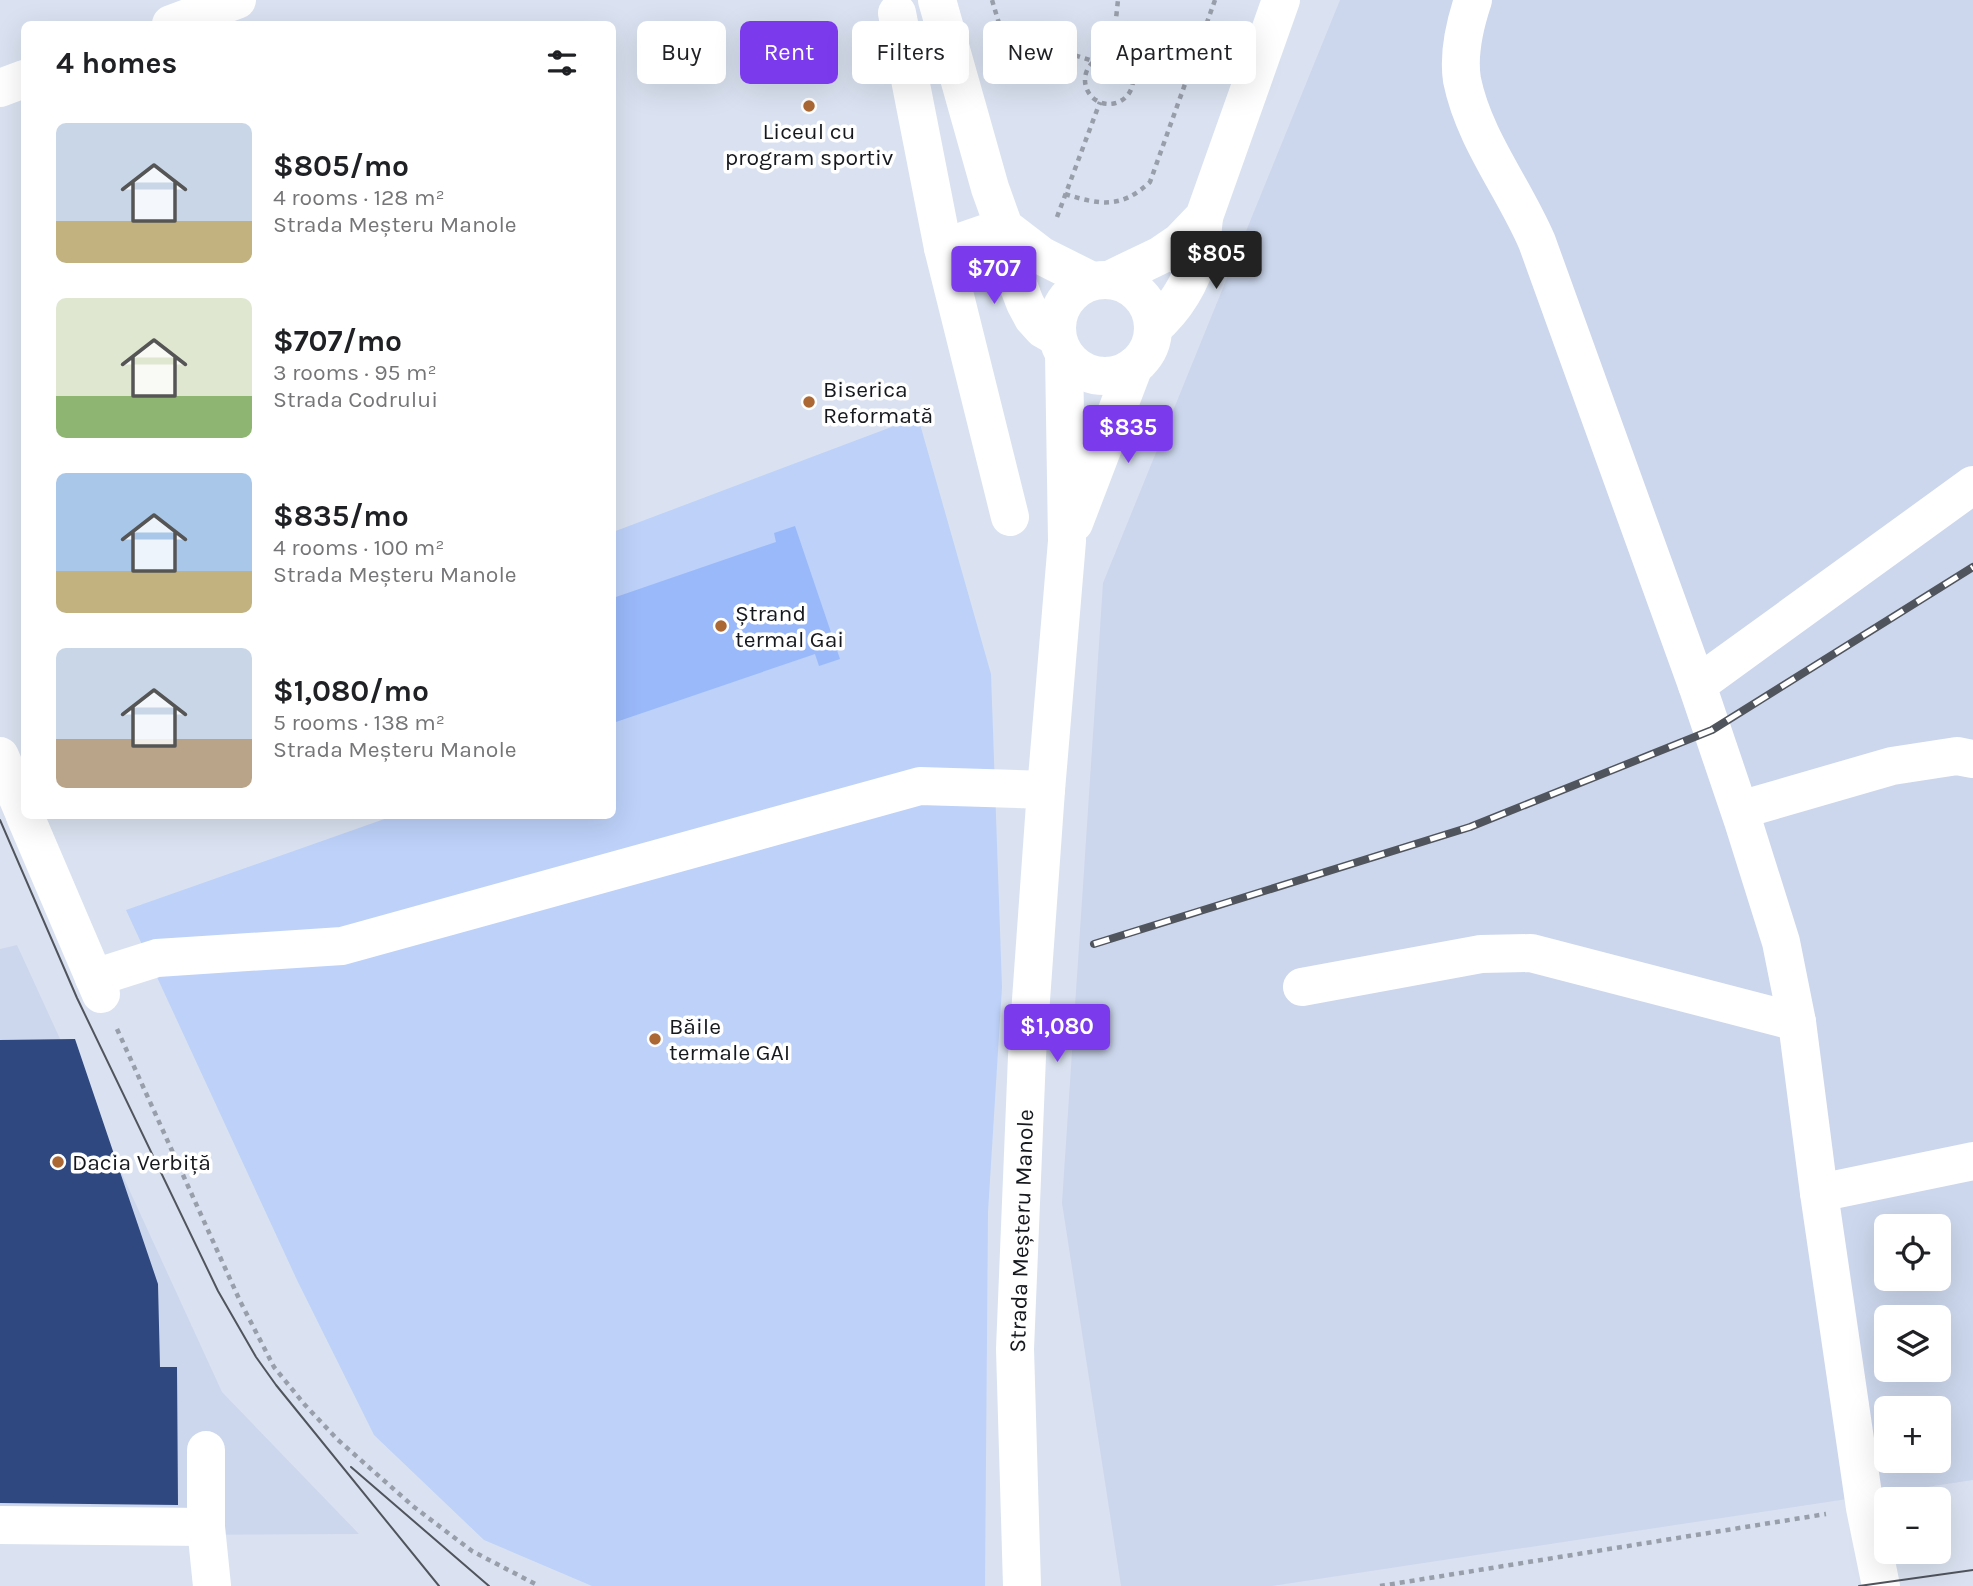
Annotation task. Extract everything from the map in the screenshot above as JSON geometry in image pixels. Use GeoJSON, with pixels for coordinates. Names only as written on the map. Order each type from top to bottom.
{"type":"FeatureCollection","features":[{"type":"Feature","properties":{"kind":"street"},"geometry":{"type":"LineString","coordinates":[[179,21],[237,0]]}},
{"type":"Feature","properties":{"kind":"street"},"geometry":{"type":"LineString","coordinates":[[937,0],[990,188],[1004,227],[1014,274],[1032,318],[1061,345],[1076,366],[1092,374],[1118,374],[1134,366],[1146,353],[1153,337],[1150,310],[1141,296],[1126,285],[1100,281],[1042,256],[1004,227]]}},
{"type":"Feature","properties":{"kind":"street"},"geometry":{"type":"LineString","coordinates":[[1153,328],[1177,303],[1190,277],[1200,250],[1204,217],[1281,0]]}},
{"type":"Feature","properties":{"kind":"street"},"geometry":{"type":"LineString","coordinates":[[1473,0],[1463,40],[1462,78],[1472,115],[1537,242],[1697,685],[1781,942],[1797,1022],[1865,1508],[1881,1586]]}},
{"type":"Feature","properties":{"kind":"street"},"geometry":{"type":"LineString","coordinates":[[897,13],[943,248],[1010,517]]}},
{"type":"Feature","properties":{"kind":"street"},"geometry":{"type":"LineString","coordinates":[[0,88],[21,80]]}},
{"type":"Feature","properties":{"kind":"street"},"geometry":{"type":"LineString","coordinates":[[1067,541],[1061,345],[1057,319],[1064,303],[1076,289],[1161,255],[1180,242],[1204,217]]}},
{"type":"Feature","properties":{"kind":"street"},"geometry":{"type":"LineString","coordinates":[[943,248],[1004,227]]}},
{"type":"Feature","properties":{"kind":"street"},"geometry":{"type":"LineString","coordinates":[[1067,541],[1134,366]]}},
{"type":"Feature","properties":{"kind":"street"},"geometry":{"type":"LineString","coordinates":[[1697,685],[1973,485]]}},
{"type":"Feature","properties":{"kind":"street","name":"Strada Meșteru Manole"},"geometry":{"type":"LineString","coordinates":[[1022,1586],[1015,1349],[1027,1056],[1067,541]]}},
{"type":"Feature","properties":{"kind":"street"},"geometry":{"type":"LineString","coordinates":[[0,756],[21,805]]}},
{"type":"Feature","properties":{"kind":"street"},"geometry":{"type":"LineString","coordinates":[[1740,810],[1892,766],[1957,756],[1973,759]]}},
{"type":"Feature","properties":{"kind":"street"},"geometry":{"type":"LineString","coordinates":[[27,819],[98,986],[157,958],[342,946],[920,786],[1046,790]]}},
{"type":"Feature","properties":{"kind":"street"},"geometry":{"type":"LineString","coordinates":[[1303,987],[1482,954],[1531,953],[1797,1022]]}},
{"type":"Feature","properties":{"kind":"street"},"geometry":{"type":"LineString","coordinates":[[1819,1193],[1973,1161]]}},
{"type":"Feature","properties":{"kind":"street"},"geometry":{"type":"LineString","coordinates":[[206,1450],[206,1527],[212,1586]]}},
{"type":"Feature","properties":{"kind":"street"},"geometry":{"type":"LineString","coordinates":[[0,1525],[206,1527]]}},
{"type":"Feature","properties":{"kind":"path"},"geometry":{"type":"LineString","coordinates":[[992,0],[998,24],[1007,34],[1091,60]]}},
{"type":"Feature","properties":{"kind":"path"},"geometry":{"type":"LineString","coordinates":[[1116,21],[1118,0]]}},
{"type":"Feature","properties":{"kind":"path"},"geometry":{"type":"LineString","coordinates":[[1065,194],[1088,201],[1122,200],[1137,194],[1150,182],[1215,0]]}},
{"type":"Feature","properties":{"kind":"path"},"geometry":{"type":"LineString","coordinates":[[1091,64],[1085,75],[1086,86],[1091,96],[1100,102],[1112,103],[1122,99],[1132,84]]}},
{"type":"Feature","properties":{"kind":"path"},"geometry":{"type":"LineString","coordinates":[[1042,256],[1100,102]]}},
{"type":"Feature","properties":{"kind":"path"},"geometry":{"type":"LineString","coordinates":[[98,986],[240,1301],[274,1367],[338,1440],[414,1507],[472,1551],[539,1586]]}},
{"type":"Feature","properties":{"kind":"path"},"geometry":{"type":"LineString","coordinates":[[1380,1586],[1865,1508]]}},
{"type":"Feature","properties":{"kind":"shaded area"},"geometry":{"type":"Polygon","coordinates":[[[1340,0],[1973,0],[1973,1480],[1927,1487],[1874,1487],[1874,1495],[1272,1586],[1121,1586],[1062,1203],[1103,583],[1340,0]]]}},
{"type":"Feature","properties":{"kind":"shaded area","name":"Ștrand termal Gai"},"geometry":{"type":"Polygon","coordinates":[[[918,417],[991,674],[1002,987],[988,1212],[985,1586],[592,1586],[484,1540],[374,1435],[297,1280],[126,910],[384,819],[616,819],[616,531],[918,417]]]}},
{"type":"Feature","properties":{"kind":"shaded area","name":"Ștrand termal Gai"},"geometry":{"type":"Polygon","coordinates":[[[795,526],[840,659],[819,666],[815,654],[616,722],[616,597],[776,542],[774,533],[795,526]]]}},
{"type":"Feature","properties":{"kind":"shaded area","name":"Dacia Verbiță"},"geometry":{"type":"Polygon","coordinates":[[[17,945],[222,1392],[359,1534],[0,1536],[0,949],[17,945]]]}},
{"type":"Feature","properties":{"kind":"building","name":"Dacia Verbiță"},"geometry":{"type":"Polygon","coordinates":[[[75,1039],[158,1284],[160,1367],[177,1367],[178,1505],[0,1503],[0,1040],[75,1039]]]}},
{"type":"Feature","properties":{"kind":"tram line"},"geometry":{"type":"LineString","coordinates":[[0,820],[77,998],[218,1291],[256,1357],[276,1385],[439,1586]]}},
{"type":"Feature","properties":{"kind":"tram line"},"geometry":{"type":"LineString","coordinates":[[351,1467],[489,1586]]}},
{"type":"Feature","properties":{"kind":"tram line"},"geometry":{"type":"LineString","coordinates":[[1859,1586],[1973,1570]]}},
{"type":"Feature","properties":{"kind":"railway"},"geometry":{"type":"LineString","coordinates":[[1094,944],[1470,827],[1712,730],[1973,567]]}},
{"type":"Feature","properties":{"kind":"place","name":"Liceul cu program sportiv"},"geometry":{"type":"Point","coordinates":[809,106]}},
{"type":"Feature","properties":{"kind":"place","name":"Biserica Reformată"},"geometry":{"type":"Point","coordinates":[809,402]}},
{"type":"Feature","properties":{"kind":"place","name":"Ștrand termal Gai"},"geometry":{"type":"Point","coordinates":[721,626]}},
{"type":"Feature","properties":{"kind":"place","name":"Băile termale GAI"},"geometry":{"type":"Point","coordinates":[655,1039]}},
{"type":"Feature","properties":{"kind":"place","name":"Dacia Verbiță"},"geometry":{"type":"Point","coordinates":[58,1162]}}]}
